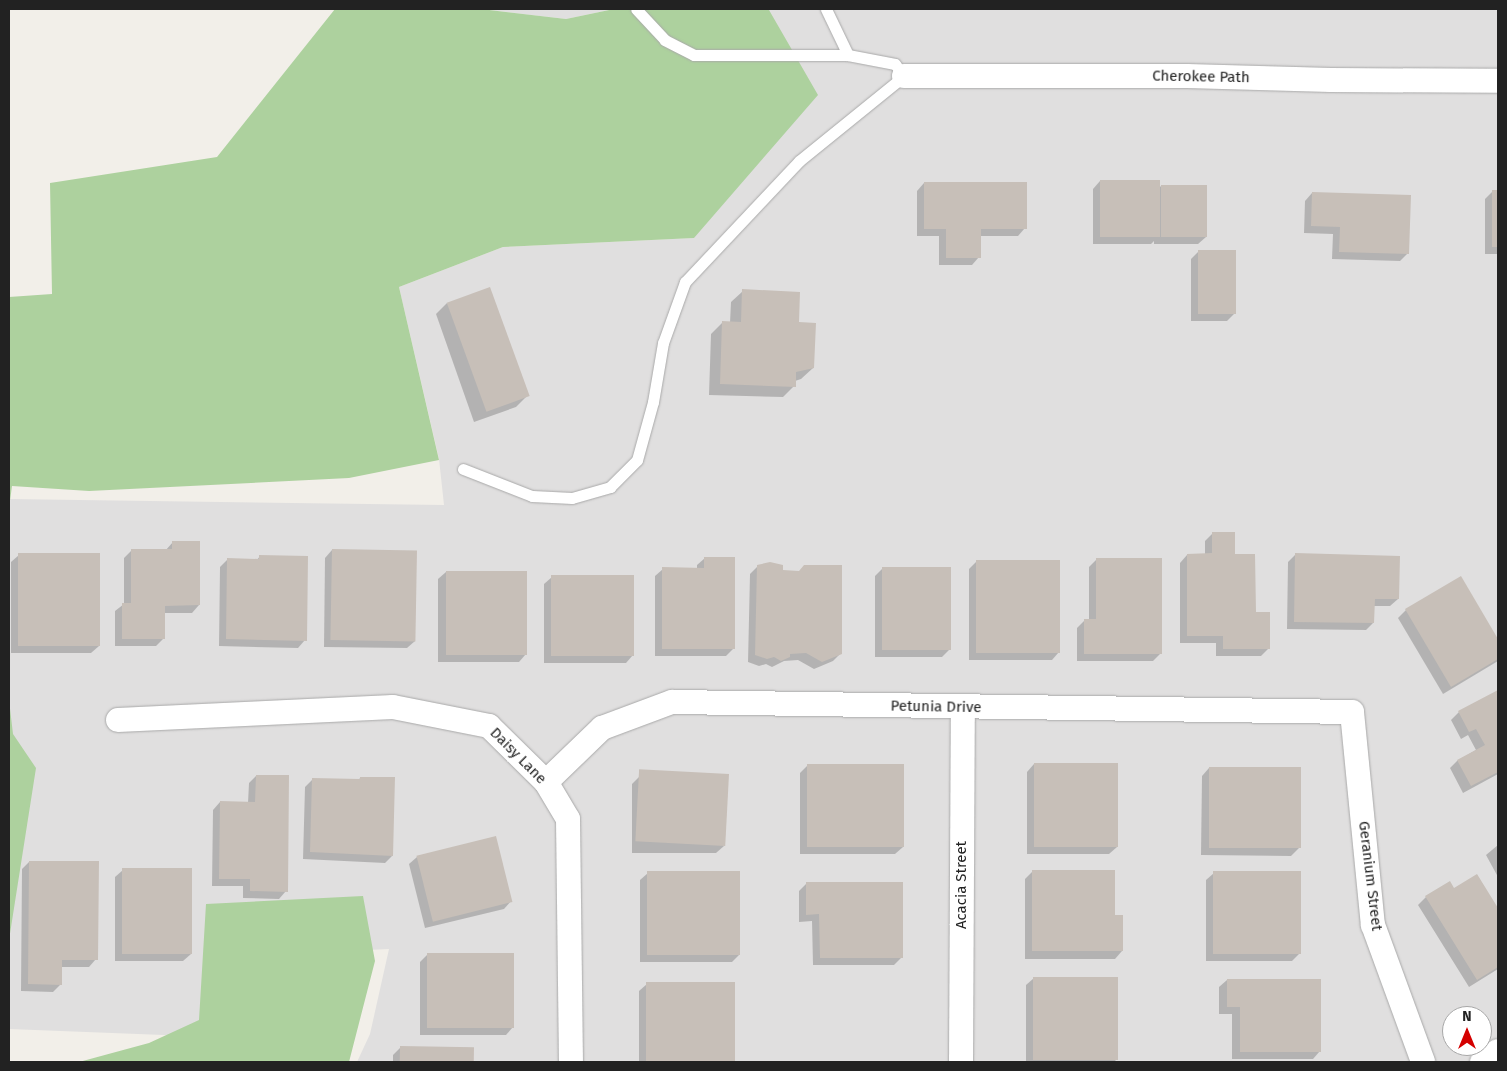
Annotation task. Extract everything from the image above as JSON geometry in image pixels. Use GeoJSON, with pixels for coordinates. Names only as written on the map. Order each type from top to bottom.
{"type":"FeatureCollection","features":[{"type":"Feature","properties":{"kind":"street","name":"Cherokee Path"},"geometry":{"type":"LineString","coordinates":[[904,76],[1187,76],[1331,80],[1498,80]]}},
{"type":"Feature","properties":{"kind":"street","name":"Petunia Drive"},"geometry":{"type":"LineString","coordinates":[[546,782],[602,728],[672,702],[963,708],[1352,712]]}},
{"type":"Feature","properties":{"kind":"street","name":"Daisy Lane"},"geometry":{"type":"LineString","coordinates":[[118,720],[393,707],[489,726],[546,782],[568,819],[571,1062]]}},
{"type":"Feature","properties":{"kind":"street","name":"Acacia Street"},"geometry":{"type":"LineString","coordinates":[[961,1062],[963,708]]}},
{"type":"Feature","properties":{"kind":"street","name":"Geranium Street"},"geometry":{"type":"LineString","coordinates":[[1352,712],[1373,925],[1423,1062]]}},
{"type":"Feature","properties":{"kind":"street"},"geometry":{"type":"LineString","coordinates":[[1482,1062],[1498,1051]]}},
{"type":"Feature","properties":{"kind":"lane"},"geometry":{"type":"LineString","coordinates":[[463,469],[532,496],[572,498],[610,487],[637,460],[653,402],[662,342],[685,282],[798,161],[904,76],[895,64],[848,56],[694,55],[665,40],[636,9]]}},
{"type":"Feature","properties":{"kind":"lane"},"geometry":{"type":"LineString","coordinates":[[826,9],[848,56]]}},
{"type":"Feature","properties":{"kind":"shaded area"},"geometry":{"type":"Polygon","coordinates":[[[481,9],[614,9],[566,19],[481,9]]]}},
{"type":"Feature","properties":{"kind":"shaded area"},"geometry":{"type":"Polygon","coordinates":[[[760,9],[1498,9],[1498,1062],[357,1062],[370,1034],[389,949],[214,957],[215,1037],[9,1029],[9,499],[444,505],[439,459],[399,287],[503,247],[694,238],[769,10],[760,9]]]}},
{"type":"Feature","properties":{"kind":"green space"},"geometry":{"type":"Polygon","coordinates":[[[335,9],[481,9],[566,19],[614,9],[769,10],[818,95],[694,238],[503,247],[399,287],[439,460],[349,478],[89,491],[12,486],[9,508],[9,297],[52,294],[50,183],[217,157],[335,9]]]}},
{"type":"Feature","properties":{"kind":"green space"},"geometry":{"type":"Polygon","coordinates":[[[9,700],[13,734],[36,768],[9,940],[9,700]]]}},
{"type":"Feature","properties":{"kind":"green space"},"geometry":{"type":"Polygon","coordinates":[[[363,896],[375,961],[349,1062],[79,1062],[149,1043],[199,1020],[206,904],[363,896]]]}},
{"type":"Feature","properties":{"kind":"building"},"geometry":{"type":"Polygon","coordinates":[[[1100,180],[1160,180],[1160,237],[1100,237],[1100,180]]]}},
{"type":"Feature","properties":{"kind":"building"},"geometry":{"type":"Polygon","coordinates":[[[924,182],[1027,182],[1027,229],[981,229],[981,258],[946,258],[946,229],[924,229],[924,182]]]}},
{"type":"Feature","properties":{"kind":"building"},"geometry":{"type":"Polygon","coordinates":[[[1161,185],[1207,185],[1207,237],[1161,237],[1161,185]]]}},
{"type":"Feature","properties":{"kind":"building"},"geometry":{"type":"Polygon","coordinates":[[[1492,190],[1498,190],[1498,247],[1492,247],[1492,190]]]}},
{"type":"Feature","properties":{"kind":"building"},"geometry":{"type":"Polygon","coordinates":[[[1312,192],[1411,195],[1409,254],[1339,252],[1340,227],[1311,226],[1312,192]]]}},
{"type":"Feature","properties":{"kind":"building"},"geometry":{"type":"Polygon","coordinates":[[[1198,250],[1236,250],[1236,314],[1198,314],[1198,250]]]}},
{"type":"Feature","properties":{"kind":"building"},"geometry":{"type":"Polygon","coordinates":[[[490,287],[530,396],[486,412],[447,303],[490,287]]]}},
{"type":"Feature","properties":{"kind":"building"},"geometry":{"type":"Polygon","coordinates":[[[742,289],[800,292],[799,322],[816,323],[814,368],[796,372],[796,387],[720,384],[722,321],[741,322],[742,289]]]}},
{"type":"Feature","properties":{"kind":"building"},"geometry":{"type":"Polygon","coordinates":[[[1212,532],[1235,532],[1235,554],[1255,554],[1256,612],[1270,612],[1270,649],[1223,649],[1223,636],[1187,636],[1187,554],[1212,553],[1212,532]]]}},
{"type":"Feature","properties":{"kind":"building"},"geometry":{"type":"Polygon","coordinates":[[[172,541],[200,541],[200,605],[165,606],[165,639],[122,639],[122,603],[131,603],[131,549],[172,549],[172,541]]]}},
{"type":"Feature","properties":{"kind":"building"},"geometry":{"type":"Polygon","coordinates":[[[332,549],[417,550],[415,641],[330,640],[332,549]]]}},
{"type":"Feature","properties":{"kind":"building"},"geometry":{"type":"Polygon","coordinates":[[[18,553],[100,553],[100,646],[18,646],[18,553]]]}},
{"type":"Feature","properties":{"kind":"building"},"geometry":{"type":"Polygon","coordinates":[[[1295,553],[1400,556],[1399,599],[1375,599],[1374,623],[1294,622],[1295,553]]]}},
{"type":"Feature","properties":{"kind":"building"},"geometry":{"type":"Polygon","coordinates":[[[259,555],[308,556],[307,641],[226,639],[227,558],[259,559],[259,555]]]}},
{"type":"Feature","properties":{"kind":"building"},"geometry":{"type":"Polygon","coordinates":[[[704,557],[735,557],[735,649],[662,649],[662,567],[704,568],[704,557]]]}},
{"type":"Feature","properties":{"kind":"building"},"geometry":{"type":"Polygon","coordinates":[[[1096,558],[1162,558],[1162,654],[1084,654],[1084,619],[1096,619],[1096,558]]]}},
{"type":"Feature","properties":{"kind":"building"},"geometry":{"type":"Polygon","coordinates":[[[976,560],[1060,560],[1060,653],[976,653],[976,560]]]}},
{"type":"Feature","properties":{"kind":"building"},"geometry":{"type":"Polygon","coordinates":[[[770,562],[783,565],[783,570],[799,571],[804,565],[842,565],[842,654],[822,662],[806,653],[790,654],[790,657],[781,661],[774,657],[767,659],[755,655],[757,565],[770,562]]]}},
{"type":"Feature","properties":{"kind":"building"},"geometry":{"type":"Polygon","coordinates":[[[882,567],[951,567],[951,650],[882,650],[882,567]]]}},
{"type":"Feature","properties":{"kind":"building"},"geometry":{"type":"Polygon","coordinates":[[[446,571],[527,571],[527,655],[446,655],[446,571]]]}},
{"type":"Feature","properties":{"kind":"building"},"geometry":{"type":"Polygon","coordinates":[[[551,575],[634,575],[634,656],[551,656],[551,575]]]}},
{"type":"Feature","properties":{"kind":"building"},"geometry":{"type":"Polygon","coordinates":[[[1461,576],[1498,639],[1498,659],[1451,687],[1405,609],[1461,576]]]}},
{"type":"Feature","properties":{"kind":"building"},"geometry":{"type":"Polygon","coordinates":[[[1498,690],[1498,772],[1471,786],[1457,760],[1485,745],[1476,729],[1469,732],[1458,711],[1498,690]]]}},
{"type":"Feature","properties":{"kind":"building"},"geometry":{"type":"Polygon","coordinates":[[[1034,763],[1118,763],[1118,847],[1034,847],[1034,763]]]}},
{"type":"Feature","properties":{"kind":"building"},"geometry":{"type":"Polygon","coordinates":[[[807,764],[904,764],[904,847],[807,847],[807,764]]]}},
{"type":"Feature","properties":{"kind":"building"},"geometry":{"type":"Polygon","coordinates":[[[1209,767],[1301,767],[1301,848],[1209,848],[1209,767]]]}},
{"type":"Feature","properties":{"kind":"building"},"geometry":{"type":"Polygon","coordinates":[[[639,769],[729,774],[725,846],[635,841],[639,769]]]}},
{"type":"Feature","properties":{"kind":"building"},"geometry":{"type":"Polygon","coordinates":[[[256,775],[289,775],[288,892],[250,891],[250,879],[219,879],[220,801],[255,802],[256,775]]]}},
{"type":"Feature","properties":{"kind":"building"},"geometry":{"type":"Polygon","coordinates":[[[360,777],[395,777],[393,856],[310,852],[312,778],[360,779],[360,777]]]}},
{"type":"Feature","properties":{"kind":"building"},"geometry":{"type":"Polygon","coordinates":[[[496,836],[512,902],[433,922],[416,856],[496,836]]]}},
{"type":"Feature","properties":{"kind":"building"},"geometry":{"type":"Polygon","coordinates":[[[29,861],[99,861],[98,960],[62,960],[62,985],[28,984],[29,861]]]}},
{"type":"Feature","properties":{"kind":"building"},"geometry":{"type":"Polygon","coordinates":[[[122,868],[192,868],[192,954],[122,954],[122,868]]]}},
{"type":"Feature","properties":{"kind":"building"},"geometry":{"type":"Polygon","coordinates":[[[1032,870],[1115,870],[1115,915],[1123,915],[1123,951],[1032,951],[1032,870]]]}},
{"type":"Feature","properties":{"kind":"building"},"geometry":{"type":"Polygon","coordinates":[[[647,871],[740,871],[740,955],[647,955],[647,871]]]}},
{"type":"Feature","properties":{"kind":"building"},"geometry":{"type":"Polygon","coordinates":[[[1213,871],[1301,871],[1301,954],[1213,954],[1213,871]]]}},
{"type":"Feature","properties":{"kind":"building"},"geometry":{"type":"Polygon","coordinates":[[[1477,874],[1498,908],[1498,967],[1477,980],[1425,896],[1450,881],[1454,888],[1477,874]]]}},
{"type":"Feature","properties":{"kind":"building"},"geometry":{"type":"Polygon","coordinates":[[[806,882],[903,882],[903,958],[820,958],[819,914],[806,915],[806,882]]]}},
{"type":"Feature","properties":{"kind":"building"},"geometry":{"type":"Polygon","coordinates":[[[427,953],[514,953],[514,1028],[427,1028],[427,953]]]}},
{"type":"Feature","properties":{"kind":"building"},"geometry":{"type":"Polygon","coordinates":[[[1033,977],[1118,977],[1118,1060],[1033,1060],[1033,977]]]}},
{"type":"Feature","properties":{"kind":"building"},"geometry":{"type":"Polygon","coordinates":[[[1227,979],[1321,979],[1321,1052],[1240,1052],[1240,1007],[1227,1007],[1227,979]]]}},
{"type":"Feature","properties":{"kind":"building"},"geometry":{"type":"Polygon","coordinates":[[[646,982],[735,982],[735,1062],[646,1062],[646,982]]]}},
{"type":"Feature","properties":{"kind":"building"},"geometry":{"type":"Polygon","coordinates":[[[400,1046],[474,1047],[474,1062],[400,1062],[400,1046]]]}}]}
